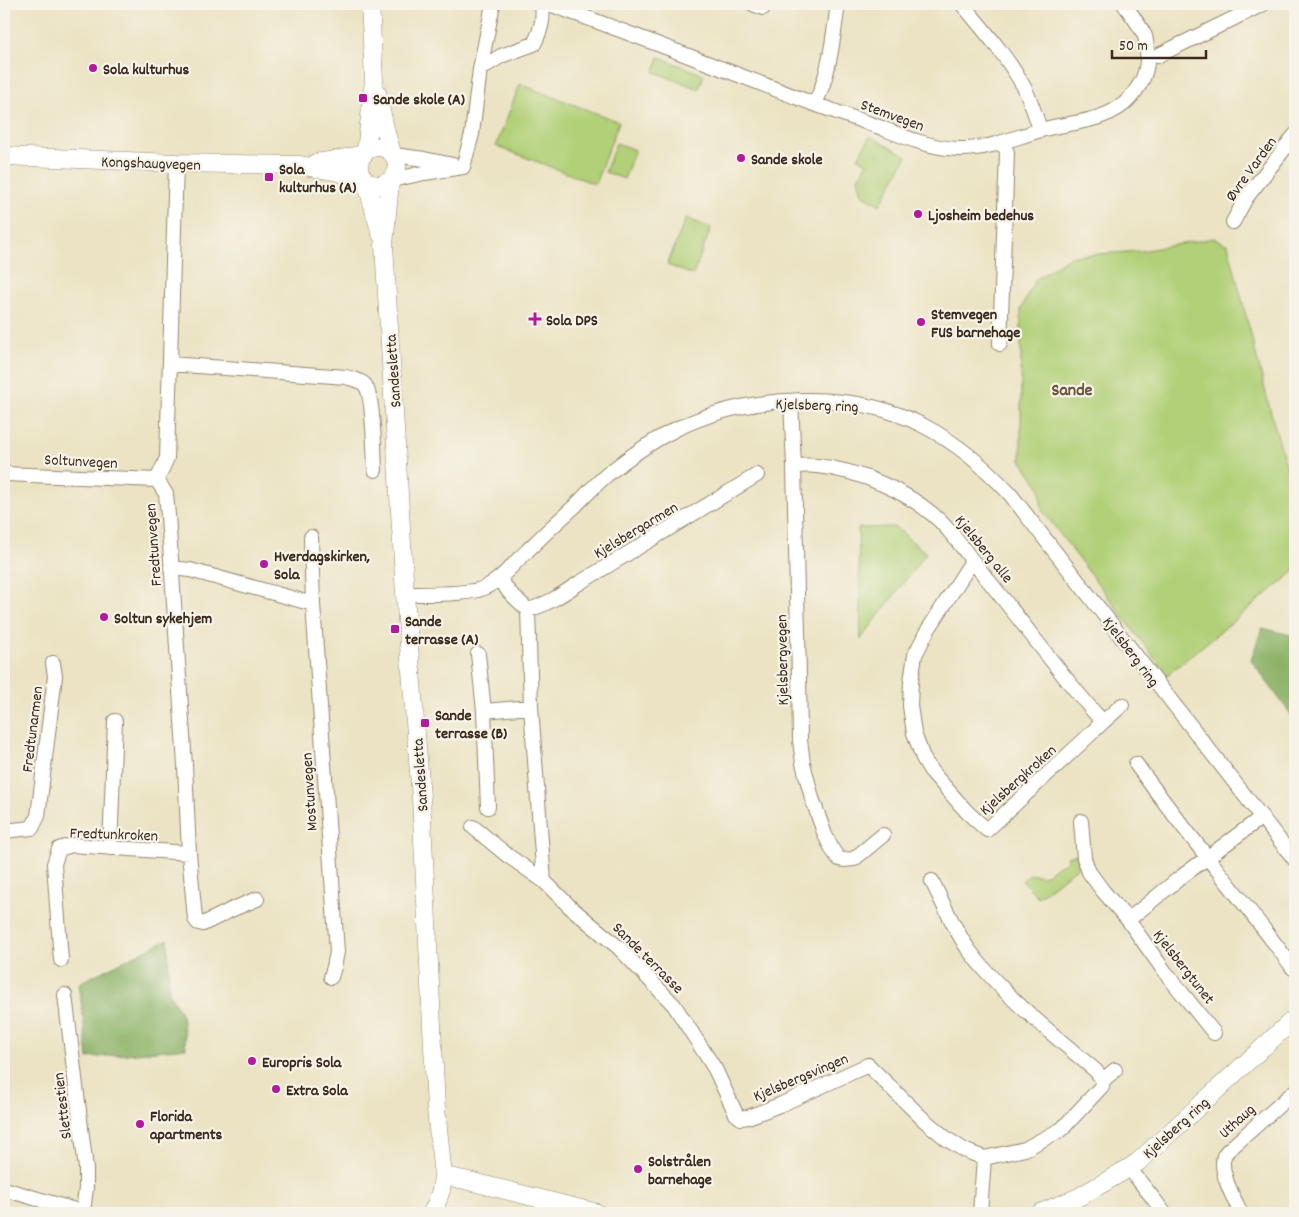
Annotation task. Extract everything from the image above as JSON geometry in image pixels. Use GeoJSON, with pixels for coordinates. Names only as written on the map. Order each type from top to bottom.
{"type":"FeatureCollection","features":[{"type":"Feature","properties":{"kind":"street","name":"Sandesletta"},"geometry":{"type":"LineString","coordinates":[[370,4],[374,80],[386,133],[396,160],[397,171],[391,181],[384,244],[405,594],[422,798],[430,1005],[436,1109],[443,1176],[441,1190],[432,1213]]}},
{"type":"Feature","properties":{"kind":"street"},"geometry":{"type":"LineString","coordinates":[[463,167],[472,134],[480,69],[493,4]]}},
{"type":"Feature","properties":{"kind":"street"},"geometry":{"type":"LineString","coordinates":[[480,69],[501,56],[534,44],[543,22],[542,4]]}},
{"type":"Feature","properties":{"kind":"street","name":"Stemvegen"},"geometry":{"type":"LineString","coordinates":[[549,4],[932,146],[958,149],[982,148],[1040,130],[1080,122],[1110,112],[1125,104],[1142,83],[1148,58],[1145,37],[1124,4]]}},
{"type":"Feature","properties":{"kind":"street"},"geometry":{"type":"LineString","coordinates":[[815,104],[828,70],[838,4]]}},
{"type":"Feature","properties":{"kind":"street"},"geometry":{"type":"LineString","coordinates":[[962,4],[987,33],[1015,72],[1029,99],[1040,130]]}},
{"type":"Feature","properties":{"kind":"street"},"geometry":{"type":"LineString","coordinates":[[1157,56],[1263,4]]}},
{"type":"Feature","properties":{"kind":"street","name":"Sandesletta"},"geometry":{"type":"LineString","coordinates":[[374,80],[365,153],[361,158],[359,169],[365,180],[384,244]]}},
{"type":"Feature","properties":{"kind":"street","name":"Øvre Varden"},"geometry":{"type":"LineString","coordinates":[[1233,222],[1246,198],[1295,135]]}},
{"type":"Feature","properties":{"kind":"street"},"geometry":{"type":"LineString","coordinates":[[1000,344],[1007,153],[1004,142]]}},
{"type":"Feature","properties":{"kind":"street"},"geometry":{"type":"LineString","coordinates":[[365,153],[376,147],[388,150],[393,154],[463,167]]}},
{"type":"Feature","properties":{"kind":"street","name":"Kongshaugvegen"},"geometry":{"type":"LineString","coordinates":[[298,165],[336,160],[365,153]]}},
{"type":"Feature","properties":{"kind":"street","name":"Kongshaugvegen"},"geometry":{"type":"LineString","coordinates":[[4,156],[176,163],[298,165],[335,171],[365,180]]}},
{"type":"Feature","properties":{"kind":"street","name":"Fredtunvegen"},"geometry":{"type":"LineString","coordinates":[[176,163],[167,458],[157,480],[166,494],[185,765],[189,854],[195,920],[203,924],[257,899]]}},
{"type":"Feature","properties":{"kind":"street"},"geometry":{"type":"LineString","coordinates":[[365,180],[372,184],[384,185],[391,181],[424,173],[463,167]]}},
{"type":"Feature","properties":{"kind":"street"},"geometry":{"type":"LineString","coordinates":[[170,364],[346,378],[360,381],[366,386],[370,398],[375,470]]}},
{"type":"Feature","properties":{"kind":"street","name":"Kjelsberg ring"},"geometry":{"type":"LineString","coordinates":[[405,594],[480,590],[499,578],[609,474],[634,454],[655,440],[703,418],[725,411],[770,402],[791,401],[829,401],[862,404],[885,410],[922,425],[946,438],[990,473],[1010,494],[1295,860]]}},
{"type":"Feature","properties":{"kind":"street","name":"Kjelsbergvegen"},"geometry":{"type":"LineString","coordinates":[[791,401],[800,740],[803,763],[812,798],[825,835],[840,859],[854,859],[883,835]]}},
{"type":"Feature","properties":{"kind":"street","name":"Kjelsberg alle"},"geometry":{"type":"LineString","coordinates":[[794,466],[831,468],[874,480],[903,494],[940,520],[1103,722]]}},
{"type":"Feature","properties":{"kind":"street","name":"Soltunvegen"},"geometry":{"type":"LineString","coordinates":[[4,474],[157,480]]}},
{"type":"Feature","properties":{"kind":"street","name":"Kjelsbergarmen"},"geometry":{"type":"LineString","coordinates":[[528,610],[541,607],[553,600],[757,475]]}},
{"type":"Feature","properties":{"kind":"street","name":"Mostunvegen"},"geometry":{"type":"LineString","coordinates":[[311,537],[313,604],[337,952],[331,977]]}},
{"type":"Feature","properties":{"kind":"street","name":"Kjelsbergkroken"},"geometry":{"type":"LineString","coordinates":[[972,561],[926,632],[915,655],[910,706],[914,733],[923,758],[931,771],[967,812],[987,830],[1122,705]]}},
{"type":"Feature","properties":{"kind":"street"},"geometry":{"type":"LineString","coordinates":[[171,568],[190,570],[313,604]]}},
{"type":"Feature","properties":{"kind":"street"},"geometry":{"type":"LineString","coordinates":[[499,578],[509,592],[528,610],[531,708],[544,881]]}},
{"type":"Feature","properties":{"kind":"street"},"geometry":{"type":"LineString","coordinates":[[478,654],[484,711],[488,807]]}},
{"type":"Feature","properties":{"kind":"street","name":"Fredtunarmen"},"geometry":{"type":"LineString","coordinates":[[4,831],[32,828],[38,816],[55,676],[53,663]]}},
{"type":"Feature","properties":{"kind":"street"},"geometry":{"type":"LineString","coordinates":[[484,711],[531,708]]}},
{"type":"Feature","properties":{"kind":"street"},"geometry":{"type":"LineString","coordinates":[[110,848],[115,721]]}},
{"type":"Feature","properties":{"kind":"street"},"geometry":{"type":"LineString","coordinates":[[1136,764],[1174,817],[1293,968]]}},
{"type":"Feature","properties":{"kind":"street"},"geometry":{"type":"LineString","coordinates":[[1128,920],[1262,817]]}},
{"type":"Feature","properties":{"kind":"street","name":"Kjelsbergtunet"},"geometry":{"type":"LineString","coordinates":[[1081,821],[1084,858],[1089,872],[1214,1033]]}},
{"type":"Feature","properties":{"kind":"street","name":"Sande terrasse"},"geometry":{"type":"LineString","coordinates":[[473,827],[544,881],[569,906],[618,947],[674,1005],[715,1069]]}},
{"type":"Feature","properties":{"kind":"street","name":"Fredtunkroken"},"geometry":{"type":"LineString","coordinates":[[61,960],[54,864],[59,849],[72,845],[189,854]]}},
{"type":"Feature","properties":{"kind":"street"},"geometry":{"type":"LineString","coordinates":[[932,881],[967,947],[984,969],[1023,1008],[1096,1071],[1103,1080]]}},
{"type":"Feature","properties":{"kind":"street","name":"Slettestien"},"geometry":{"type":"LineString","coordinates":[[66,995],[86,1169],[84,1213]]}},
{"type":"Feature","properties":{"kind":"street","name":"Kjelsberg ring"},"geometry":{"type":"LineString","coordinates":[[1040,1213],[1079,1197],[1129,1168],[1295,1018]]}},
{"type":"Feature","properties":{"kind":"street","name":"Kjelsbergsvingen"},"geometry":{"type":"LineString","coordinates":[[715,1069],[736,1114],[741,1118],[782,1104],[868,1065],[924,1120],[947,1139],[964,1150],[984,1158]]}},
{"type":"Feature","properties":{"kind":"street"},"geometry":{"type":"LineString","coordinates":[[980,1213],[984,1158],[1025,1149],[1062,1129],[1102,1086],[1103,1080],[1115,1070]]}},
{"type":"Feature","properties":{"kind":"street","name":"Uthaug"},"geometry":{"type":"LineString","coordinates":[[1241,1213],[1223,1168],[1224,1156],[1295,1091]]}},
{"type":"Feature","properties":{"kind":"street"},"geometry":{"type":"LineString","coordinates":[[1129,1168],[1164,1213]]}},
{"type":"Feature","properties":{"kind":"street"},"geometry":{"type":"LineString","coordinates":[[443,1176],[597,1213]]}},
{"type":"Feature","properties":{"kind":"street"},"geometry":{"type":"LineString","coordinates":[[4,1189],[84,1213]]}},
{"type":"Feature","properties":{"kind":"green space"},"geometry":{"type":"Polygon","coordinates":[[[659,57],[704,75],[699,89],[654,72],[659,57]]]}},
{"type":"Feature","properties":{"kind":"green space"},"geometry":{"type":"Polygon","coordinates":[[[520,84],[619,122],[595,184],[496,146],[520,84]]]}},
{"type":"Feature","properties":{"kind":"green space"},"geometry":{"type":"Polygon","coordinates":[[[870,136],[907,156],[880,205],[862,194],[858,178],[867,163],[858,158],[870,136]]]}},
{"type":"Feature","properties":{"kind":"green space"},"geometry":{"type":"Polygon","coordinates":[[[616,143],[635,150],[624,179],[605,172],[616,143]]]}},
{"type":"Feature","properties":{"kind":"green space"},"geometry":{"type":"Polygon","coordinates":[[[686,218],[711,228],[693,275],[667,265],[686,218]]]}},
{"type":"Feature","properties":{"kind":"green space"},"geometry":{"type":"Polygon","coordinates":[[[1214,238],[1228,245],[1272,417],[1295,496],[1295,571],[1167,675],[1042,510],[1040,488],[1021,460],[1021,309],[1035,280],[1071,256],[1141,251],[1214,238]]]}},
{"type":"Feature","properties":{"kind":"green space"},"geometry":{"type":"Polygon","coordinates":[[[895,527],[926,553],[861,639],[858,528],[895,527]]]}},
{"type":"Feature","properties":{"kind":"green space"},"geometry":{"type":"Polygon","coordinates":[[[1262,628],[1295,636],[1295,720],[1251,660],[1262,628]]]}},
{"type":"Feature","properties":{"kind":"green space"},"geometry":{"type":"Polygon","coordinates":[[[1078,854],[1079,866],[1038,897],[1022,881],[1029,874],[1044,876],[1057,866],[1067,862],[1068,856],[1078,854]]]}},
{"type":"Feature","properties":{"kind":"green space"},"geometry":{"type":"Polygon","coordinates":[[[168,939],[169,993],[182,1015],[186,1048],[88,1058],[79,983],[168,939]]]}},
{"type":"Feature","properties":{"kind":"place","name":"Sola kulturhus"},"geometry":{"type":"Point","coordinates":[93,68]}},
{"type":"Feature","properties":{"kind":"place","name":"Sande skole (A)"},"geometry":{"type":"Point","coordinates":[363,98]}},
{"type":"Feature","properties":{"kind":"place","name":"Sande skole"},"geometry":{"type":"Point","coordinates":[741,158]}},
{"type":"Feature","properties":{"kind":"place","name":"Sola kulturhus (A)"},"geometry":{"type":"Point","coordinates":[269,177]}},
{"type":"Feature","properties":{"kind":"place","name":"Ljosheim bedehus"},"geometry":{"type":"Point","coordinates":[918,214]}},
{"type":"Feature","properties":{"kind":"place","name":"Sola DPS"},"geometry":{"type":"Point","coordinates":[535,319]}},
{"type":"Feature","properties":{"kind":"place","name":"Stemvegen FUS barnehage"},"geometry":{"type":"Point","coordinates":[921,322]}},
{"type":"Feature","properties":{"kind":"place","name":"Hverdagskirken, Sola"},"geometry":{"type":"Point","coordinates":[264,564]}},
{"type":"Feature","properties":{"kind":"place","name":"Soltun sykehjem"},"geometry":{"type":"Point","coordinates":[104,617]}},
{"type":"Feature","properties":{"kind":"place","name":"Sande terrasse (A)"},"geometry":{"type":"Point","coordinates":[395,629]}},
{"type":"Feature","properties":{"kind":"place","name":"Sande terrasse (B)"},"geometry":{"type":"Point","coordinates":[425,723]}},
{"type":"Feature","properties":{"kind":"place","name":"Europris Sola"},"geometry":{"type":"Point","coordinates":[252,1061]}},
{"type":"Feature","properties":{"kind":"place","name":"Extra Sola"},"geometry":{"type":"Point","coordinates":[276,1089]}},
{"type":"Feature","properties":{"kind":"place","name":"Florida apartments"},"geometry":{"type":"Point","coordinates":[140,1124]}},
{"type":"Feature","properties":{"kind":"place","name":"Solstrålen barnehage"},"geometry":{"type":"Point","coordinates":[638,1169]}},
{"type":"Feature","properties":{"kind":"district","name":"Sande"},"geometry":{"type":"Point","coordinates":[1072,389]}}]}
